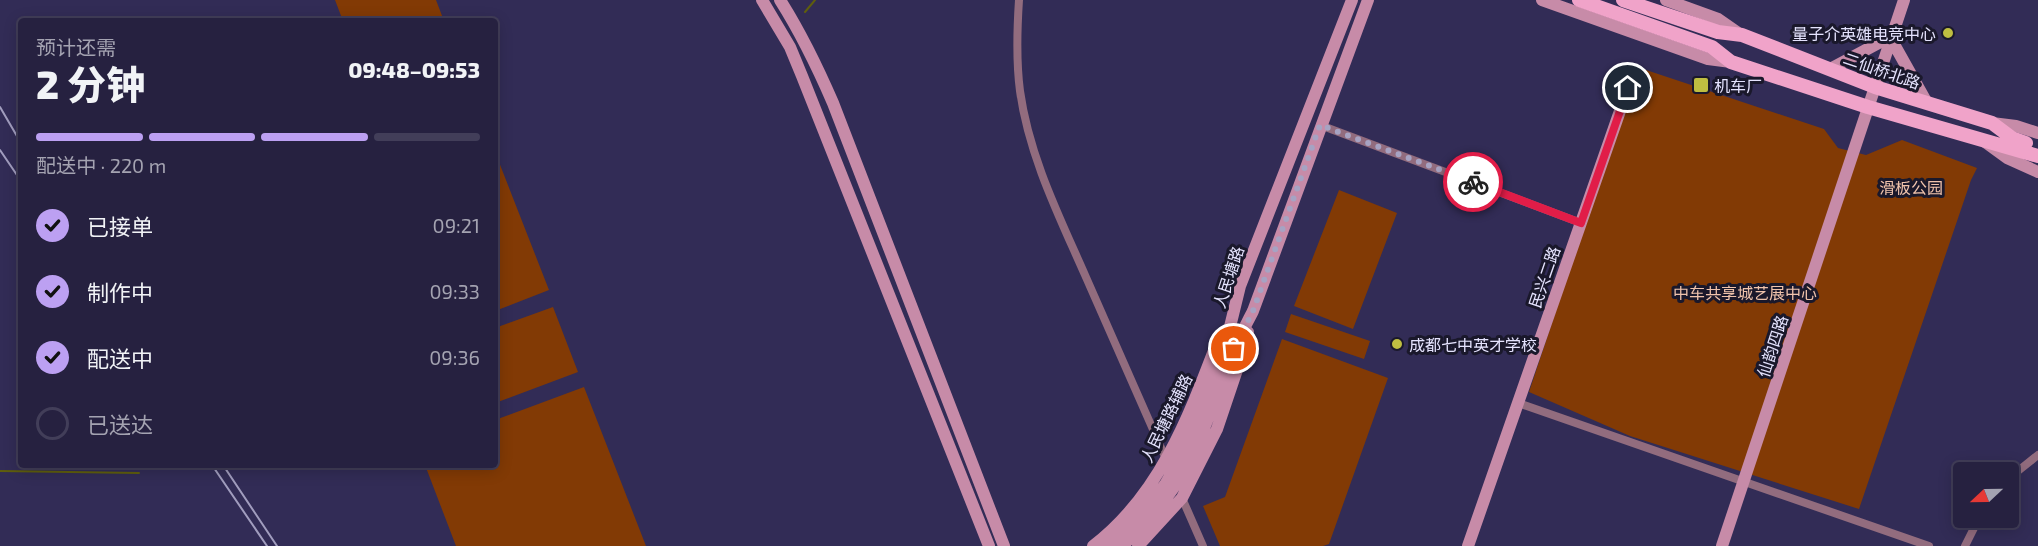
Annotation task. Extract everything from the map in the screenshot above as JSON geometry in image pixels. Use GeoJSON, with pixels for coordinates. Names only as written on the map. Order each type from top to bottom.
{"type":"FeatureCollection","features":[{"type":"Feature","properties":{"kind":"main road"},"geometry":{"type":"LineString","coordinates":[[1579,0],[1712,47],[1731,62],[1868,107],[2038,156]]}},
{"type":"Feature","properties":{"kind":"main road"},"geometry":{"type":"LineString","coordinates":[[1623,0],[1718,32],[1742,35]]}},
{"type":"Feature","properties":{"kind":"main road","name":"二仙桥北路"},"geometry":{"type":"LineString","coordinates":[[1742,35],[1875,87],[1992,123],[2012,138],[2038,147]]}},
{"type":"Feature","properties":{"kind":"street"},"geometry":{"type":"LineString","coordinates":[[762,0],[790,47],[989,546]]}},
{"type":"Feature","properties":{"kind":"street"},"geometry":{"type":"LineString","coordinates":[[780,0],[814,59],[833,103],[1004,546]]}},
{"type":"Feature","properties":{"kind":"street"},"geometry":{"type":"LineString","coordinates":[[1019,0],[1017,44],[1020,91],[1035,153],[1072,246],[1166,459]]}},
{"type":"Feature","properties":{"kind":"street","name":"人民塘路"},"geometry":{"type":"LineString","coordinates":[[1108,546],[1152,502],[1178,462],[1202,412],[1224,350],[1240,286],[1352,0]]}},
{"type":"Feature","properties":{"kind":"street","name":"人民塘路"},"geometry":{"type":"LineString","coordinates":[[1122,546],[1157,511],[1187,466],[1208,421],[1234,349],[1253,311],[1368,0]]}},
{"type":"Feature","properties":{"kind":"street"},"geometry":{"type":"LineString","coordinates":[[1542,0],[1708,58],[1731,62]]}},
{"type":"Feature","properties":{"kind":"street","name":"二仙桥北路"},"geometry":{"type":"LineString","coordinates":[[1666,0],[1718,19],[1742,35]]}},
{"type":"Feature","properties":{"kind":"street","name":"仙韵四路"},"geometry":{"type":"LineString","coordinates":[[1722,546],[1904,0]]}},
{"type":"Feature","properties":{"kind":"street"},"geometry":{"type":"LineString","coordinates":[[1830,69],[1890,37],[1927,103]]}},
{"type":"Feature","properties":{"kind":"street","name":"民兴二路"},"geometry":{"type":"LineString","coordinates":[[1468,546],[1628,88]]}},
{"type":"Feature","properties":{"kind":"street","name":"二仙桥北路"},"geometry":{"type":"LineString","coordinates":[[1992,123],[2016,126],[2038,133]]}},
{"type":"Feature","properties":{"kind":"street"},"geometry":{"type":"LineString","coordinates":[[1320,125],[1581,223]]}},
{"type":"Feature","properties":{"kind":"street"},"geometry":{"type":"LineString","coordinates":[[1982,140],[2007,158],[2038,172]]}},
{"type":"Feature","properties":{"kind":"street","name":"人民塘路辅路"},"geometry":{"type":"LineString","coordinates":[[1093,546],[1121,521],[1154,481],[1186,421],[1240,286]]}},
{"type":"Feature","properties":{"kind":"street"},"geometry":{"type":"LineString","coordinates":[[1138,546],[1182,498],[1217,429],[1243,352],[1253,311]]}},
{"type":"Feature","properties":{"kind":"street"},"geometry":{"type":"LineString","coordinates":[[1518,403],[1929,546]]}},
{"type":"Feature","properties":{"kind":"street"},"geometry":{"type":"LineString","coordinates":[[2019,470],[2038,455]]}},
{"type":"Feature","properties":{"kind":"street"},"geometry":{"type":"LineString","coordinates":[[1182,498],[1203,546]]}},
{"type":"Feature","properties":{"kind":"street"},"geometry":{"type":"LineString","coordinates":[[1965,546],[1974,528]]}},
{"type":"Feature","properties":{"kind":"green space"},"geometry":{"type":"Polygon","coordinates":[[[335,0],[436,0],[443,18],[342,18],[335,0]]]}},
{"type":"Feature","properties":{"kind":"green space","name":"中车共享城艺展中心"},"geometry":{"type":"Polygon","coordinates":[[[1637,67],[1824,129],[1838,148],[1866,155],[1902,140],[1977,168],[1859,509],[1630,436],[1529,392],[1637,67]]]}},
{"type":"Feature","properties":{"kind":"green space"},"geometry":{"type":"Polygon","coordinates":[[[498,160],[549,290],[498,310],[498,160]]]}},
{"type":"Feature","properties":{"kind":"green space"},"geometry":{"type":"Polygon","coordinates":[[[1339,190],[1397,213],[1353,329],[1294,306],[1339,190]]]}},
{"type":"Feature","properties":{"kind":"green space"},"geometry":{"type":"Polygon","coordinates":[[[553,307],[578,372],[498,402],[498,327],[553,307]]]}},
{"type":"Feature","properties":{"kind":"green space"},"geometry":{"type":"Polygon","coordinates":[[[1291,314],[1370,341],[1364,359],[1285,332],[1291,314]]]}},
{"type":"Feature","properties":{"kind":"green space"},"geometry":{"type":"Polygon","coordinates":[[[1282,339],[1388,378],[1329,544],[1323,546],[1220,546],[1203,506],[1225,497],[1282,339]]]}},
{"type":"Feature","properties":{"kind":"green space"},"geometry":{"type":"Polygon","coordinates":[[[584,387],[646,546],[456,546],[426,468],[498,468],[498,419],[584,387]]]}},
{"type":"Feature","properties":{"kind":"waterway"},"geometry":{"type":"LineString","coordinates":[[805,12],[815,0]]}},
{"type":"Feature","properties":{"kind":"waterway"},"geometry":{"type":"LineString","coordinates":[[0,471],[139,473]]}},
{"type":"Feature","properties":{"kind":"railway"},"geometry":{"type":"LineString","coordinates":[[0,107],[18,138]]}},
{"type":"Feature","properties":{"kind":"railway"},"geometry":{"type":"LineString","coordinates":[[0,150],[18,177]]}},
{"type":"Feature","properties":{"kind":"railway"},"geometry":{"type":"LineString","coordinates":[[214,468],[267,546]]}},
{"type":"Feature","properties":{"kind":"railway"},"geometry":{"type":"LineString","coordinates":[[225,468],[277,546]]}},
{"type":"Feature","properties":{"kind":"way so far"},"geometry":{"type":"LineString","coordinates":[[1234,349],[1253,311],[1320,125],[1473,182]]}},
{"type":"Feature","properties":{"kind":"place","name":"量子介英雄电竞中心"},"geometry":{"type":"Point","coordinates":[1948,33]}},
{"type":"Feature","properties":{"kind":"place","name":"机车厂"},"geometry":{"type":"Point","coordinates":[1701,85]}},
{"type":"Feature","properties":{"kind":"place","name":"成都七中英才学校"},"geometry":{"type":"Point","coordinates":[1397,344]}},
{"type":"Feature","properties":{"kind":"route"},"geometry":{"type":"LineString","coordinates":[[1473,182],[1581,223],[1628,88]]}},
{"type":"Feature","properties":{"kind":"park label","name":"滑板公园"},"geometry":{"type":"Point","coordinates":[1911,187]}}]}
